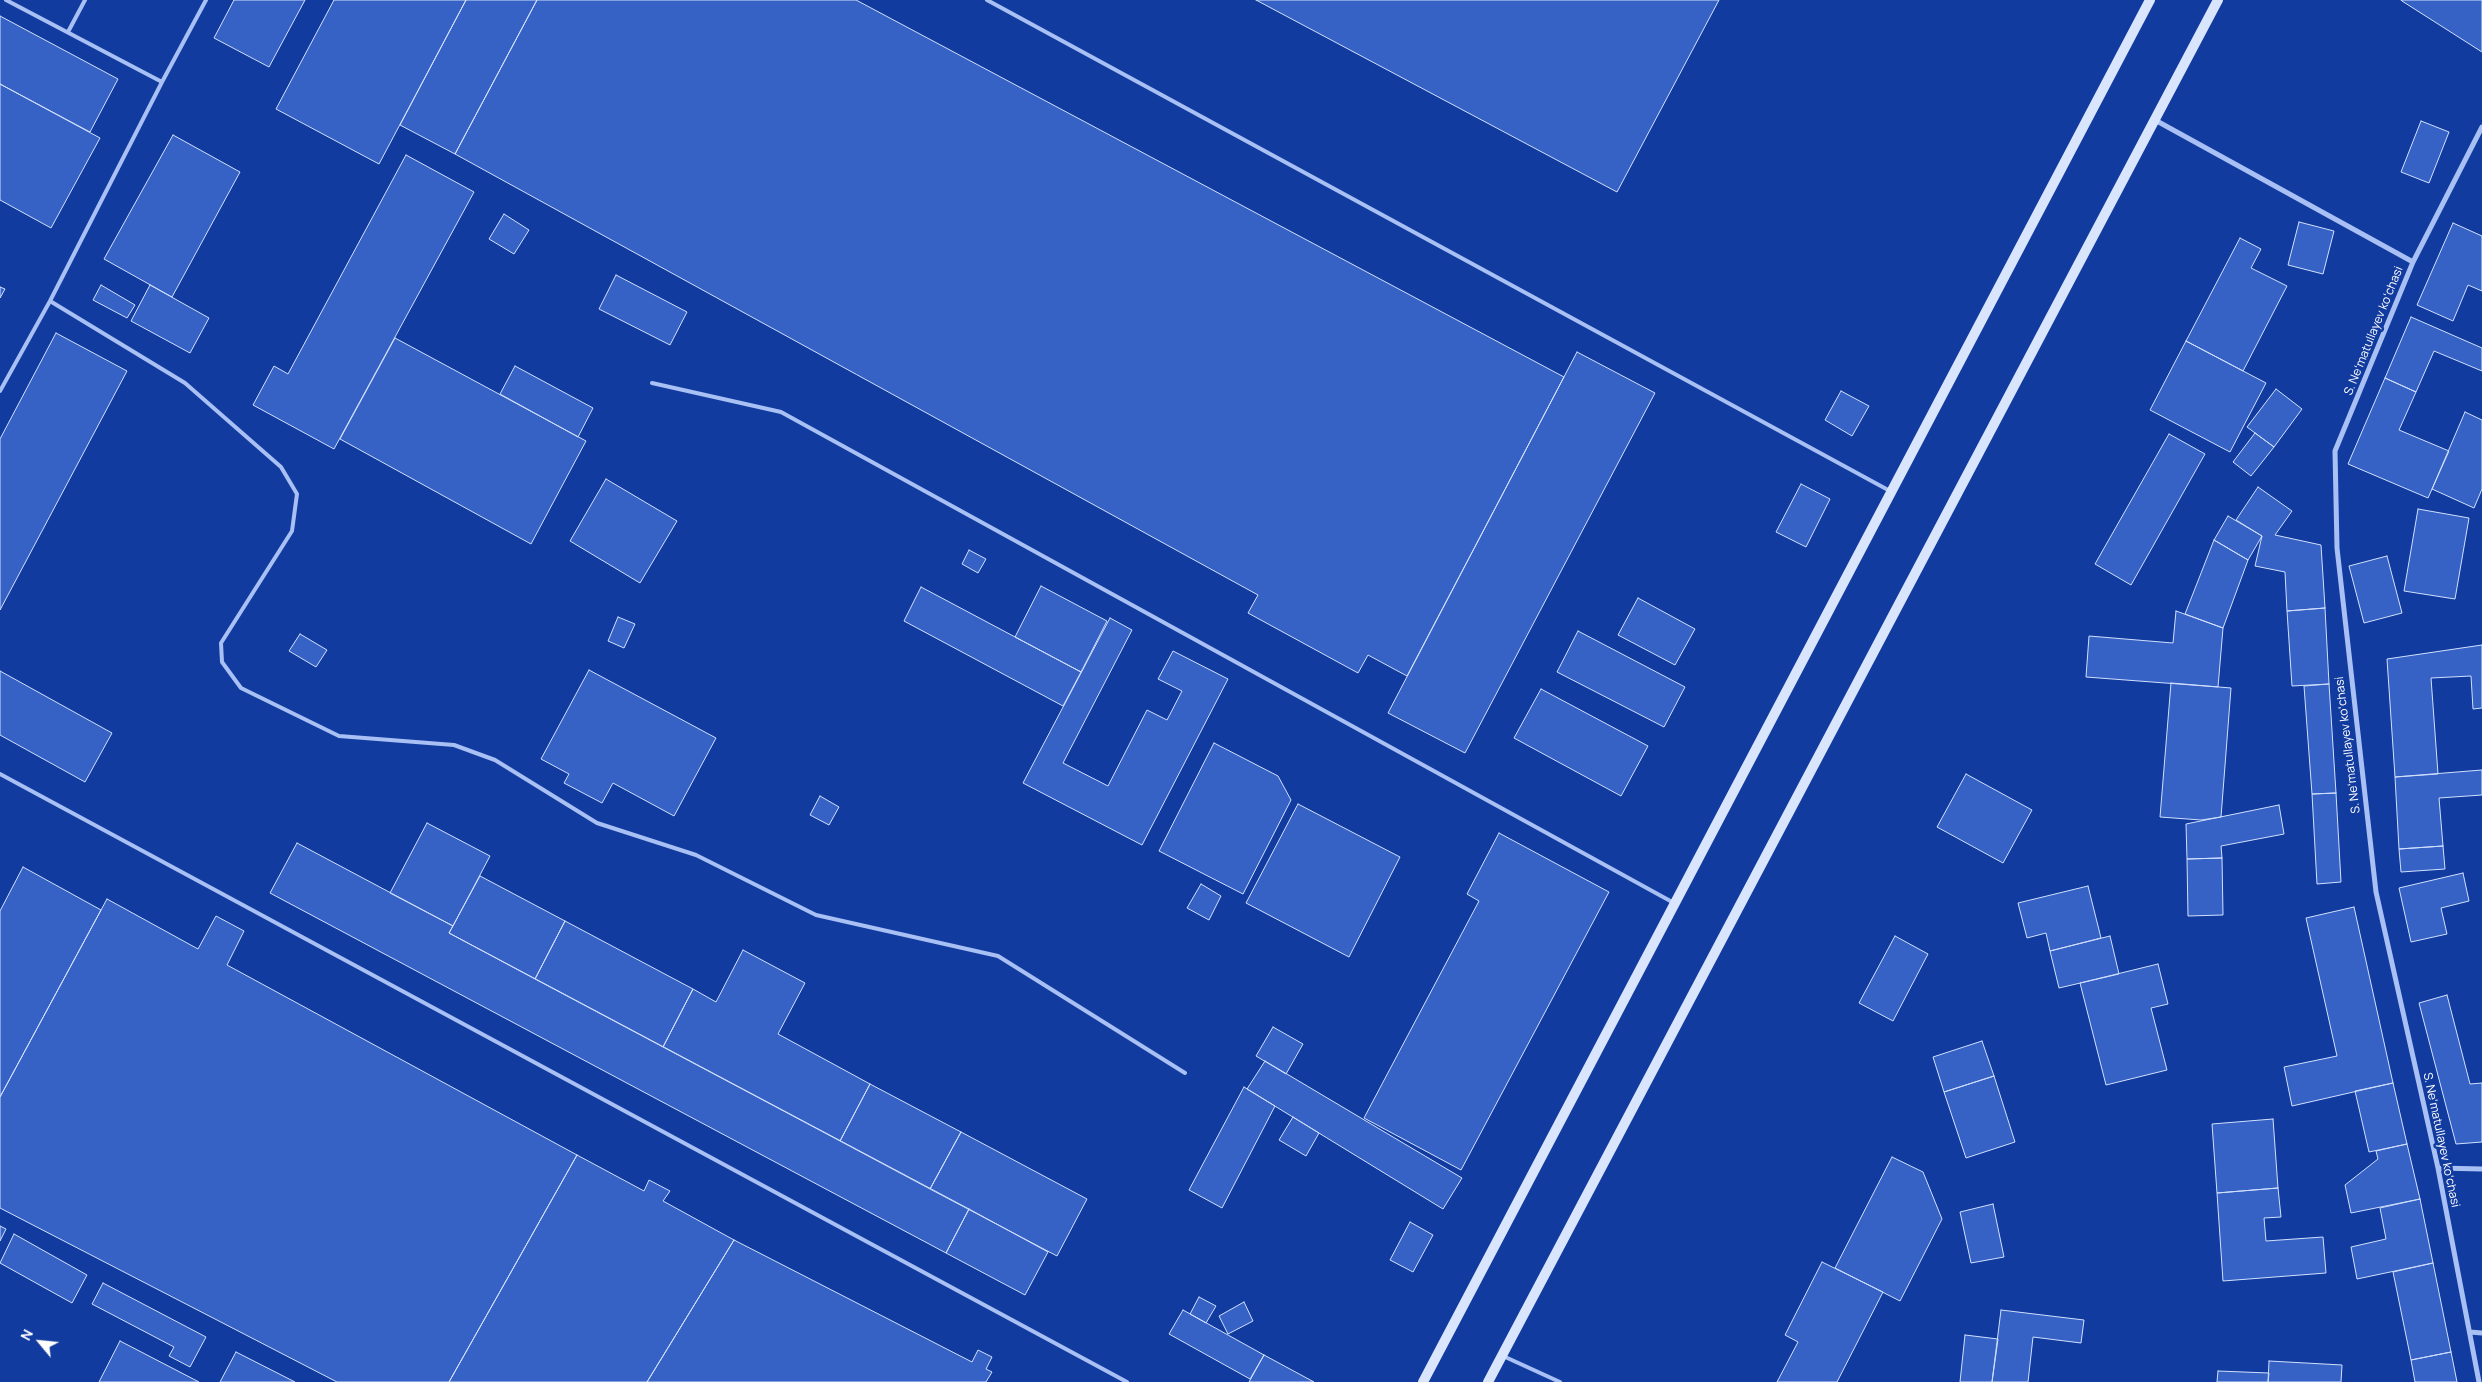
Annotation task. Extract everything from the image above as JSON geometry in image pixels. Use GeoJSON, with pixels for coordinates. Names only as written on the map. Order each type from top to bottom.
{"type":"FeatureCollection","features":[{"type":"Feature","properties":{"kind":"main road"},"geometry":{"type":"LineString","coordinates":[[1423,1382],[2150,0]]}},
{"type":"Feature","properties":{"kind":"main road"},"geometry":{"type":"LineString","coordinates":[[1488,1382],[2218,0]]}},
{"type":"Feature","properties":{"kind":"street"},"geometry":{"type":"LineString","coordinates":[[2155,120],[2413,262]]}},
{"type":"Feature","properties":{"kind":"street","name":"S. Neʻmatullayev koʻchasi"},"geometry":{"type":"LineString","coordinates":[[2479,1382],[2438,1168],[2376,892],[2337,548],[2335,451],[2413,262],[2482,127]]}},
{"type":"Feature","properties":{"kind":"street"},"geometry":{"type":"LineString","coordinates":[[2438,1168],[2482,1170]]}},
{"type":"Feature","properties":{"kind":"street"},"geometry":{"type":"LineString","coordinates":[[2470,1332],[2482,1333]]}},
{"type":"Feature","properties":{"kind":"lane"},"geometry":{"type":"LineString","coordinates":[[6,0],[162,82]]}},
{"type":"Feature","properties":{"kind":"lane"},"geometry":{"type":"LineString","coordinates":[[68,32],[85,0]]}},
{"type":"Feature","properties":{"kind":"lane"},"geometry":{"type":"LineString","coordinates":[[0,391],[50,301],[206,0]]}},
{"type":"Feature","properties":{"kind":"lane"},"geometry":{"type":"LineString","coordinates":[[987,0],[1892,492]]}},
{"type":"Feature","properties":{"kind":"lane"},"geometry":{"type":"LineString","coordinates":[[50,301],[185,383],[281,467],[298,494],[292,531],[222,643],[222,662],[241,688],[339,736],[454,745],[495,760],[597,823],[696,856],[816,915],[998,956],[1185,1073]]}},
{"type":"Feature","properties":{"kind":"lane"},"geometry":{"type":"LineString","coordinates":[[652,383],[780,412],[1676,904]]}},
{"type":"Feature","properties":{"kind":"lane"},"geometry":{"type":"LineString","coordinates":[[0,774],[1127,1382]]}},
{"type":"Feature","properties":{"kind":"lane"},"geometry":{"type":"LineString","coordinates":[[1502,1355],[1560,1382]]}},
{"type":"Feature","properties":{"kind":"building"},"geometry":{"type":"Polygon","coordinates":[[[234,0],[305,0],[269,67],[214,38],[234,0]]]}},
{"type":"Feature","properties":{"kind":"building"},"geometry":{"type":"Polygon","coordinates":[[[334,0],[466,0],[379,164],[276,109],[334,0]]]}},
{"type":"Feature","properties":{"kind":"building"},"geometry":{"type":"Polygon","coordinates":[[[466,0],[537,0],[455,154],[400,125],[466,0]]]}},
{"type":"Feature","properties":{"kind":"building"},"geometry":{"type":"Polygon","coordinates":[[[537,0],[856,0],[1564,377],[1407,676],[1368,655],[1358,673],[1248,613],[1258,595],[455,154],[537,0]]]}},
{"type":"Feature","properties":{"kind":"building"},"geometry":{"type":"Polygon","coordinates":[[[1256,0],[1719,0],[1617,192],[1256,0]]]}},
{"type":"Feature","properties":{"kind":"building"},"geometry":{"type":"Polygon","coordinates":[[[2482,0],[2482,52],[2402,1],[2482,0]]]}},
{"type":"Feature","properties":{"kind":"building"},"geometry":{"type":"Polygon","coordinates":[[[0,16],[118,79],[90,132],[0,84],[0,16]]]}},
{"type":"Feature","properties":{"kind":"building"},"geometry":{"type":"Polygon","coordinates":[[[0,84],[100,138],[51,228],[0,200],[0,84]]]}},
{"type":"Feature","properties":{"kind":"building"},"geometry":{"type":"Polygon","coordinates":[[[2421,121],[2449,132],[2429,183],[2401,172],[2421,121]]]}},
{"type":"Feature","properties":{"kind":"building"},"geometry":{"type":"Polygon","coordinates":[[[173,135],[240,172],[172,297],[104,259],[173,135]]]}},
{"type":"Feature","properties":{"kind":"building"},"geometry":{"type":"Polygon","coordinates":[[[406,155],[474,192],[334,449],[253,405],[274,366],[288,374],[406,155]]]}},
{"type":"Feature","properties":{"kind":"building"},"geometry":{"type":"Polygon","coordinates":[[[504,214],[529,230],[514,254],[489,239],[504,214]]]}},
{"type":"Feature","properties":{"kind":"building"},"geometry":{"type":"Polygon","coordinates":[[[2299,222],[2334,231],[2323,274],[2288,265],[2299,222]]]}},
{"type":"Feature","properties":{"kind":"building"},"geometry":{"type":"Polygon","coordinates":[[[2453,223],[2482,236],[2482,291],[2468,285],[2453,321],[2417,305],[2453,223]]]}},
{"type":"Feature","properties":{"kind":"building"},"geometry":{"type":"Polygon","coordinates":[[[2240,238],[2261,249],[2251,268],[2287,286],[2243,371],[2186,341],[2240,238]]]}},
{"type":"Feature","properties":{"kind":"building"},"geometry":{"type":"Polygon","coordinates":[[[616,275],[687,312],[670,345],[599,309],[616,275]]]}},
{"type":"Feature","properties":{"kind":"building"},"geometry":{"type":"Polygon","coordinates":[[[101,285],[135,305],[127,318],[93,300],[101,285]]]}},
{"type":"Feature","properties":{"kind":"building"},"geometry":{"type":"Polygon","coordinates":[[[150,285],[209,318],[190,353],[131,321],[150,285]]]}},
{"type":"Feature","properties":{"kind":"building"},"geometry":{"type":"Polygon","coordinates":[[[0,287],[5,289],[0,298],[0,287]]]}},
{"type":"Feature","properties":{"kind":"building"},"geometry":{"type":"Polygon","coordinates":[[[2411,317],[2482,348],[2482,371],[2434,351],[2416,392],[2385,378],[2411,317]]]}},
{"type":"Feature","properties":{"kind":"building"},"geometry":{"type":"Polygon","coordinates":[[[56,333],[127,371],[0,610],[0,439],[56,333]]]}},
{"type":"Feature","properties":{"kind":"building"},"geometry":{"type":"Polygon","coordinates":[[[395,338],[586,441],[531,544],[340,439],[395,338]]]}},
{"type":"Feature","properties":{"kind":"building"},"geometry":{"type":"Polygon","coordinates":[[[2186,341],[2266,383],[2230,452],[2150,410],[2186,341]]]}},
{"type":"Feature","properties":{"kind":"building"},"geometry":{"type":"Polygon","coordinates":[[[1577,352],[1655,393],[1465,753],[1388,713],[1577,352]]]}},
{"type":"Feature","properties":{"kind":"building"},"geometry":{"type":"Polygon","coordinates":[[[515,366],[593,408],[578,437],[500,394],[515,366]]]}},
{"type":"Feature","properties":{"kind":"building"},"geometry":{"type":"Polygon","coordinates":[[[2385,378],[2416,392],[2399,430],[2449,451],[2428,498],[2348,464],[2385,378]]]}},
{"type":"Feature","properties":{"kind":"building"},"geometry":{"type":"Polygon","coordinates":[[[2276,389],[2302,409],[2274,447],[2247,427],[2276,389]]]}},
{"type":"Feature","properties":{"kind":"building"},"geometry":{"type":"Polygon","coordinates":[[[1841,391],[1869,406],[1852,436],[1825,420],[1841,391]]]}},
{"type":"Feature","properties":{"kind":"building"},"geometry":{"type":"Polygon","coordinates":[[[2465,412],[2482,420],[2482,489],[2474,508],[2432,489],[2465,412]]]}},
{"type":"Feature","properties":{"kind":"building"},"geometry":{"type":"Polygon","coordinates":[[[2255,433],[2274,447],[2251,476],[2233,462],[2255,433]]]}},
{"type":"Feature","properties":{"kind":"building"},"geometry":{"type":"Polygon","coordinates":[[[2169,434],[2205,454],[2131,585],[2095,564],[2169,434]]]}},
{"type":"Feature","properties":{"kind":"building"},"geometry":{"type":"Polygon","coordinates":[[[606,479],[677,521],[640,583],[570,541],[606,479]]]}},
{"type":"Feature","properties":{"kind":"building"},"geometry":{"type":"Polygon","coordinates":[[[1801,484],[1830,499],[1806,547],[1776,532],[1801,484]]]}},
{"type":"Feature","properties":{"kind":"building"},"geometry":{"type":"Polygon","coordinates":[[[2258,487],[2292,511],[2275,535],[2321,545],[2325,608],[2287,611],[2285,572],[2255,566],[2262,536],[2236,520],[2258,487]]]}},
{"type":"Feature","properties":{"kind":"building"},"geometry":{"type":"Polygon","coordinates":[[[2418,509],[2469,518],[2455,599],[2404,591],[2418,509]]]}},
{"type":"Feature","properties":{"kind":"building"},"geometry":{"type":"Polygon","coordinates":[[[2228,516],[2262,536],[2248,560],[2214,540],[2228,516]]]}},
{"type":"Feature","properties":{"kind":"building"},"geometry":{"type":"Polygon","coordinates":[[[2214,540],[2248,560],[2223,628],[2185,614],[2214,540]]]}},
{"type":"Feature","properties":{"kind":"building"},"geometry":{"type":"Polygon","coordinates":[[[969,550],[986,559],[978,573],[962,564],[969,550]]]}},
{"type":"Feature","properties":{"kind":"building"},"geometry":{"type":"Polygon","coordinates":[[[2387,556],[2402,613],[2364,623],[2349,566],[2387,556]]]}},
{"type":"Feature","properties":{"kind":"building"},"geometry":{"type":"Polygon","coordinates":[[[1041,586],[1107,621],[1081,672],[1015,637],[1041,586]]]}},
{"type":"Feature","properties":{"kind":"building"},"geometry":{"type":"Polygon","coordinates":[[[921,587],[1081,672],[1063,706],[904,621],[921,587]]]}},
{"type":"Feature","properties":{"kind":"building"},"geometry":{"type":"Polygon","coordinates":[[[1638,598],[1695,629],[1675,665],[1618,635],[1638,598]]]}},
{"type":"Feature","properties":{"kind":"building"},"geometry":{"type":"Polygon","coordinates":[[[2325,608],[2329,684],[2292,686],[2287,611],[2325,608]]]}},
{"type":"Feature","properties":{"kind":"building"},"geometry":{"type":"Polygon","coordinates":[[[2176,611],[2223,628],[2218,687],[2086,677],[2089,636],[2173,643],[2176,611]]]}},
{"type":"Feature","properties":{"kind":"building"},"geometry":{"type":"Polygon","coordinates":[[[618,617],[635,624],[624,648],[608,641],[618,617]]]}},
{"type":"Feature","properties":{"kind":"building"},"geometry":{"type":"Polygon","coordinates":[[[1110,618],[1132,630],[1063,763],[1108,786],[1147,710],[1167,720],[1182,691],[1158,679],[1173,651],[1228,679],[1142,845],[1023,783],[1110,618]]]}},
{"type":"Feature","properties":{"kind":"building"},"geometry":{"type":"Polygon","coordinates":[[[1578,631],[1685,687],[1664,727],[1557,672],[1578,631]]]}},
{"type":"Feature","properties":{"kind":"building"},"geometry":{"type":"Polygon","coordinates":[[[300,634],[327,650],[316,667],[289,651],[300,634]]]}},
{"type":"Feature","properties":{"kind":"building"},"geometry":{"type":"Polygon","coordinates":[[[2482,645],[2482,708],[2473,709],[2471,676],[2431,678],[2438,774],[2395,777],[2387,659],[2482,645]]]}},
{"type":"Feature","properties":{"kind":"building"},"geometry":{"type":"Polygon","coordinates":[[[589,670],[716,738],[674,816],[613,783],[602,803],[564,783],[569,774],[541,759],[589,670]]]}},
{"type":"Feature","properties":{"kind":"building"},"geometry":{"type":"Polygon","coordinates":[[[0,671],[112,733],[85,782],[0,735],[0,671]]]}},
{"type":"Feature","properties":{"kind":"building"},"geometry":{"type":"Polygon","coordinates":[[[2171,683],[2231,688],[2221,817],[2201,820],[2160,817],[2171,683]]]}},
{"type":"Feature","properties":{"kind":"building"},"geometry":{"type":"Polygon","coordinates":[[[2329,684],[2336,793],[2312,794],[2304,686],[2329,684]]]}},
{"type":"Feature","properties":{"kind":"building"},"geometry":{"type":"Polygon","coordinates":[[[1541,689],[1648,746],[1621,796],[1514,738],[1541,689]]]}},
{"type":"Feature","properties":{"kind":"building"},"geometry":{"type":"Polygon","coordinates":[[[1214,743],[1278,776],[1291,800],[1243,894],[1159,851],[1214,743]]]}},
{"type":"Feature","properties":{"kind":"building"},"geometry":{"type":"Polygon","coordinates":[[[2482,770],[2482,795],[2439,798],[2443,846],[2399,849],[2395,777],[2482,770]]]}},
{"type":"Feature","properties":{"kind":"building"},"geometry":{"type":"Polygon","coordinates":[[[1966,774],[2032,810],[2003,863],[1937,827],[1966,774]]]}},
{"type":"Feature","properties":{"kind":"building"},"geometry":{"type":"Polygon","coordinates":[[[2336,793],[2341,882],[2317,884],[2312,794],[2336,793]]]}},
{"type":"Feature","properties":{"kind":"building"},"geometry":{"type":"Polygon","coordinates":[[[820,796],[839,807],[829,825],[810,815],[820,796]]]}},
{"type":"Feature","properties":{"kind":"building"},"geometry":{"type":"Polygon","coordinates":[[[1298,804],[1400,857],[1349,957],[1246,903],[1298,804]]]}},
{"type":"Feature","properties":{"kind":"building"},"geometry":{"type":"Polygon","coordinates":[[[2279,805],[2284,834],[2221,846],[2222,858],[2187,859],[2186,824],[2279,805]]]}},
{"type":"Feature","properties":{"kind":"building"},"geometry":{"type":"Polygon","coordinates":[[[427,823],[490,856],[453,926],[390,893],[427,823]]]}},
{"type":"Feature","properties":{"kind":"building"},"geometry":{"type":"Polygon","coordinates":[[[1499,833],[1609,892],[1461,1170],[1364,1118],[1479,901],[1467,894],[1499,833]]]}},
{"type":"Feature","properties":{"kind":"building"},"geometry":{"type":"Polygon","coordinates":[[[297,843],[453,926],[449,933],[969,1209],[946,1253],[270,893],[297,843]]]}},
{"type":"Feature","properties":{"kind":"building"},"geometry":{"type":"Polygon","coordinates":[[[2443,846],[2445,869],[2401,872],[2399,849],[2443,846]]]}},
{"type":"Feature","properties":{"kind":"building"},"geometry":{"type":"Polygon","coordinates":[[[2222,858],[2223,915],[2188,916],[2187,859],[2222,858]]]}},
{"type":"Feature","properties":{"kind":"building"},"geometry":{"type":"Polygon","coordinates":[[[23,867],[101,910],[0,1097],[0,911],[23,867]]]}},
{"type":"Feature","properties":{"kind":"building"},"geometry":{"type":"Polygon","coordinates":[[[2463,873],[2469,901],[2441,908],[2447,934],[2411,942],[2399,888],[2463,873]]]}},
{"type":"Feature","properties":{"kind":"building"},"geometry":{"type":"Polygon","coordinates":[[[480,876],[565,921],[535,979],[449,933],[480,876]]]}},
{"type":"Feature","properties":{"kind":"building"},"geometry":{"type":"Polygon","coordinates":[[[1201,884],[1221,896],[1209,920],[1187,908],[1201,884]]]}},
{"type":"Feature","properties":{"kind":"building"},"geometry":{"type":"Polygon","coordinates":[[[2088,886],[2101,938],[2050,951],[2046,933],[2027,938],[2018,903],[2088,886]]]}},
{"type":"Feature","properties":{"kind":"building"},"geometry":{"type":"Polygon","coordinates":[[[107,899],[198,949],[216,916],[244,931],[227,965],[577,1155],[449,1382],[337,1382],[0,1208],[0,1097],[107,899]]]}},
{"type":"Feature","properties":{"kind":"building"},"geometry":{"type":"Polygon","coordinates":[[[2354,907],[2393,1083],[2292,1106],[2284,1067],[2337,1056],[2306,918],[2354,907]]]}},
{"type":"Feature","properties":{"kind":"building"},"geometry":{"type":"Polygon","coordinates":[[[565,921],[693,989],[663,1047],[535,979],[565,921]]]}},
{"type":"Feature","properties":{"kind":"building"},"geometry":{"type":"Polygon","coordinates":[[[1895,936],[1928,954],[1893,1021],[1859,1003],[1895,936]]]}},
{"type":"Feature","properties":{"kind":"building"},"geometry":{"type":"Polygon","coordinates":[[[2110,936],[2119,974],[2059,988],[2050,951],[2110,936]]]}},
{"type":"Feature","properties":{"kind":"building"},"geometry":{"type":"Polygon","coordinates":[[[743,950],[805,983],[778,1034],[870,1084],[840,1141],[663,1047],[693,989],[716,1002],[743,950]]]}},
{"type":"Feature","properties":{"kind":"building"},"geometry":{"type":"Polygon","coordinates":[[[2158,964],[2168,1004],[2151,1008],[2167,1070],[2106,1085],[2080,983],[2158,964]]]}},
{"type":"Feature","properties":{"kind":"building"},"geometry":{"type":"Polygon","coordinates":[[[2447,995],[2470,1084],[2482,1083],[2482,1142],[2456,1144],[2419,1003],[2447,995]]]}},
{"type":"Feature","properties":{"kind":"building"},"geometry":{"type":"Polygon","coordinates":[[[1273,1027],[1303,1044],[1286,1074],[1256,1056],[1273,1027]]]}},
{"type":"Feature","properties":{"kind":"building"},"geometry":{"type":"Polygon","coordinates":[[[1982,1041],[1994,1076],[1944,1092],[1933,1057],[1982,1041]]]}},
{"type":"Feature","properties":{"kind":"building"},"geometry":{"type":"Polygon","coordinates":[[[1265,1061],[1462,1178],[1443,1209],[1247,1089],[1265,1061]]]}},
{"type":"Feature","properties":{"kind":"building"},"geometry":{"type":"Polygon","coordinates":[[[1994,1076],[2015,1142],[1966,1158],[1944,1092],[1994,1076]]]}},
{"type":"Feature","properties":{"kind":"building"},"geometry":{"type":"Polygon","coordinates":[[[2393,1083],[2407,1144],[2369,1152],[2355,1091],[2393,1083]]]}},
{"type":"Feature","properties":{"kind":"building"},"geometry":{"type":"Polygon","coordinates":[[[870,1084],[961,1132],[930,1189],[840,1141],[870,1084]]]}},
{"type":"Feature","properties":{"kind":"building"},"geometry":{"type":"Polygon","coordinates":[[[1244,1087],[1275,1106],[1222,1208],[1189,1190],[1244,1087]]]}},
{"type":"Feature","properties":{"kind":"building"},"geometry":{"type":"Polygon","coordinates":[[[1293,1117],[1319,1133],[1306,1156],[1279,1140],[1293,1117]]]}},
{"type":"Feature","properties":{"kind":"building"},"geometry":{"type":"Polygon","coordinates":[[[2273,1119],[2278,1188],[2217,1193],[2212,1124],[2273,1119]]]}},
{"type":"Feature","properties":{"kind":"building"},"geometry":{"type":"Polygon","coordinates":[[[961,1132],[1087,1199],[1057,1256],[930,1189],[961,1132]]]}},
{"type":"Feature","properties":{"kind":"building"},"geometry":{"type":"Polygon","coordinates":[[[2407,1144],[2420,1199],[2351,1213],[2345,1185],[2378,1159],[2376,1151],[2407,1144]]]}},
{"type":"Feature","properties":{"kind":"building"},"geometry":{"type":"Polygon","coordinates":[[[577,1155],[644,1191],[649,1180],[670,1191],[663,1201],[734,1240],[647,1382],[449,1382],[577,1155]]]}},
{"type":"Feature","properties":{"kind":"building"},"geometry":{"type":"Polygon","coordinates":[[[1892,1157],[1923,1172],[1942,1219],[1900,1301],[1835,1268],[1892,1157]]]}},
{"type":"Feature","properties":{"kind":"building"},"geometry":{"type":"Polygon","coordinates":[[[2278,1188],[2281,1217],[2264,1218],[2266,1241],[2323,1237],[2326,1273],[2223,1281],[2217,1193],[2278,1188]]]}},
{"type":"Feature","properties":{"kind":"building"},"geometry":{"type":"Polygon","coordinates":[[[2420,1199],[2433,1263],[2357,1279],[2351,1247],[2386,1239],[2380,1208],[2420,1199]]]}},
{"type":"Feature","properties":{"kind":"building"},"geometry":{"type":"Polygon","coordinates":[[[1993,1204],[2004,1257],[1971,1263],[1960,1212],[1993,1204]]]}},
{"type":"Feature","properties":{"kind":"building"},"geometry":{"type":"Polygon","coordinates":[[[969,1209],[1048,1252],[1025,1295],[946,1253],[969,1209]]]}},
{"type":"Feature","properties":{"kind":"building"},"geometry":{"type":"Polygon","coordinates":[[[1410,1222],[1433,1235],[1413,1272],[1390,1260],[1410,1222]]]}},
{"type":"Feature","properties":{"kind":"building"},"geometry":{"type":"Polygon","coordinates":[[[0,1226],[6,1229],[0,1241],[0,1226]]]}},
{"type":"Feature","properties":{"kind":"building"},"geometry":{"type":"Polygon","coordinates":[[[14,1234],[87,1275],[72,1303],[0,1263],[14,1234]]]}},
{"type":"Feature","properties":{"kind":"building"},"geometry":{"type":"Polygon","coordinates":[[[734,1240],[972,1362],[978,1350],[992,1357],[986,1369],[992,1372],[986,1382],[647,1382],[734,1240]]]}},
{"type":"Feature","properties":{"kind":"building"},"geometry":{"type":"Polygon","coordinates":[[[1822,1262],[1883,1292],[1837,1382],[1777,1382],[1798,1342],[1785,1335],[1822,1262]]]}},
{"type":"Feature","properties":{"kind":"building"},"geometry":{"type":"Polygon","coordinates":[[[2433,1263],[2451,1352],[2411,1360],[2393,1272],[2433,1263]]]}},
{"type":"Feature","properties":{"kind":"building"},"geometry":{"type":"Polygon","coordinates":[[[103,1283],[206,1337],[190,1367],[169,1356],[174,1347],[92,1304],[103,1283]]]}},
{"type":"Feature","properties":{"kind":"building"},"geometry":{"type":"Polygon","coordinates":[[[1199,1297],[1216,1306],[1206,1323],[1190,1314],[1199,1297]]]}},
{"type":"Feature","properties":{"kind":"building"},"geometry":{"type":"Polygon","coordinates":[[[1244,1302],[1253,1321],[1228,1334],[1219,1316],[1244,1302]]]}},
{"type":"Feature","properties":{"kind":"building"},"geometry":{"type":"Polygon","coordinates":[[[1183,1310],[1264,1355],[1250,1379],[1169,1334],[1183,1310]]]}},
{"type":"Feature","properties":{"kind":"building"},"geometry":{"type":"Polygon","coordinates":[[[2001,1310],[2084,1320],[2081,1343],[2033,1337],[2028,1382],[1992,1382],[2001,1310]]]}},
{"type":"Feature","properties":{"kind":"building"},"geometry":{"type":"Polygon","coordinates":[[[1965,1335],[1998,1339],[1992,1382],[1960,1382],[1965,1335]]]}},
{"type":"Feature","properties":{"kind":"building"},"geometry":{"type":"Polygon","coordinates":[[[120,1341],[199,1382],[99,1382],[120,1341]]]}},
{"type":"Feature","properties":{"kind":"building"},"geometry":{"type":"Polygon","coordinates":[[[236,1352],[295,1382],[220,1382],[236,1352]]]}},
{"type":"Feature","properties":{"kind":"building"},"geometry":{"type":"Polygon","coordinates":[[[2451,1352],[2457,1382],[2415,1382],[2411,1360],[2451,1352]]]}},
{"type":"Feature","properties":{"kind":"building"},"geometry":{"type":"Polygon","coordinates":[[[1264,1355],[1314,1382],[1249,1382],[1264,1355]]]}},
{"type":"Feature","properties":{"kind":"building"},"geometry":{"type":"Polygon","coordinates":[[[2269,1361],[2342,1365],[2341,1382],[2268,1382],[2269,1361]]]}},
{"type":"Feature","properties":{"kind":"building"},"geometry":{"type":"Polygon","coordinates":[[[2218,1371],[2269,1373],[2268,1382],[2217,1382],[2218,1371]]]}}]}
